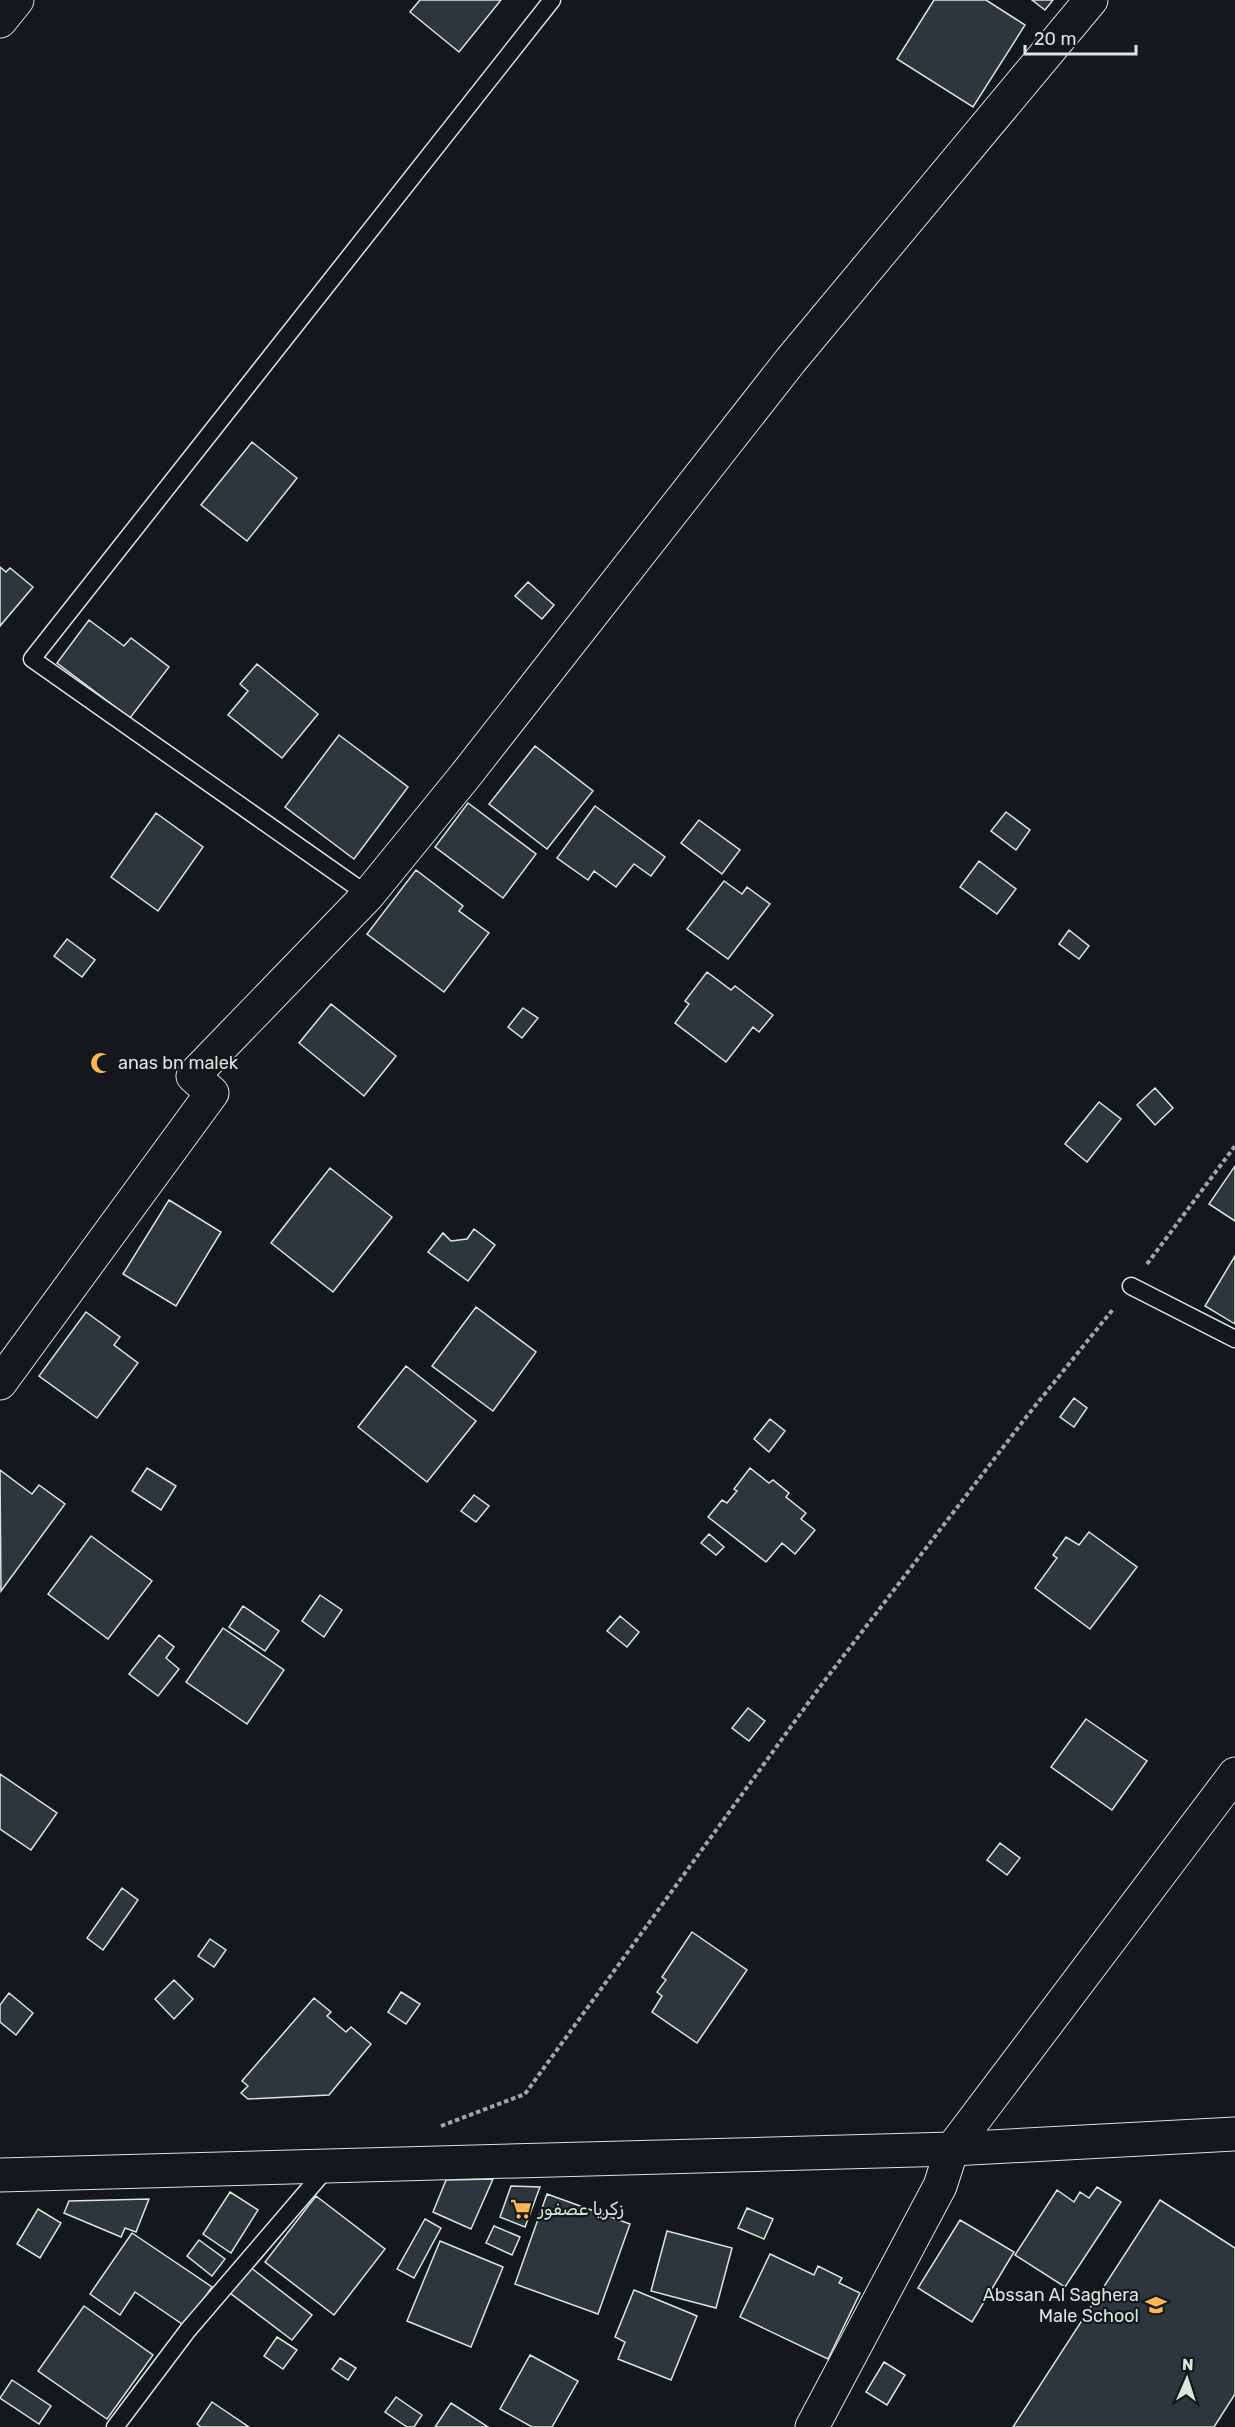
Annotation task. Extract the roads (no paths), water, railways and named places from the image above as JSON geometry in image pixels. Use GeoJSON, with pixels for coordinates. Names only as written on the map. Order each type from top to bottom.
{"type":"FeatureCollection","features":[{"type":"Feature","properties":{"kind":"street"},"geometry":{"type":"LineString","coordinates":[[0,21],[17,0]]}},
{"type":"Feature","properties":{"kind":"street"},"geometry":{"type":"LineString","coordinates":[[0,1383],[212,1093],[193,1076],[368,895],[465,777],[791,360],[1091,0]]}},
{"type":"Feature","properties":{"kind":"street"},"geometry":{"type":"LineString","coordinates":[[813,2427],[940,2186],[952,2149],[1235,1774]]}},
{"type":"Feature","properties":{"kind":"street"},"geometry":{"type":"LineString","coordinates":[[0,2175],[327,2168],[952,2149],[1235,2134]]}},
{"type":"Feature","properties":{"kind":"lane"},"geometry":{"type":"LineString","coordinates":[[368,895],[32,659],[552,0]]}},
{"type":"Feature","properties":{"kind":"lane"},"geometry":{"type":"LineString","coordinates":[[1131,1286],[1235,1339]]}},
{"type":"Feature","properties":{"kind":"lane"},"geometry":{"type":"LineString","coordinates":[[115,2427],[188,2330],[327,2168]]}},
{"type":"Feature","properties":{"kind":"place","name":"anas bn malek"},"geometry":{"type":"Point","coordinates":[101,1063]}},
{"type":"Feature","properties":{"kind":"place","name":"زكريا عصفور"},"geometry":{"type":"Point","coordinates":[521,2209]}},
{"type":"Feature","properties":{"kind":"place","name":"Abssan Al Saghera Male School"},"geometry":{"type":"Point","coordinates":[1156,2305]}}]}
